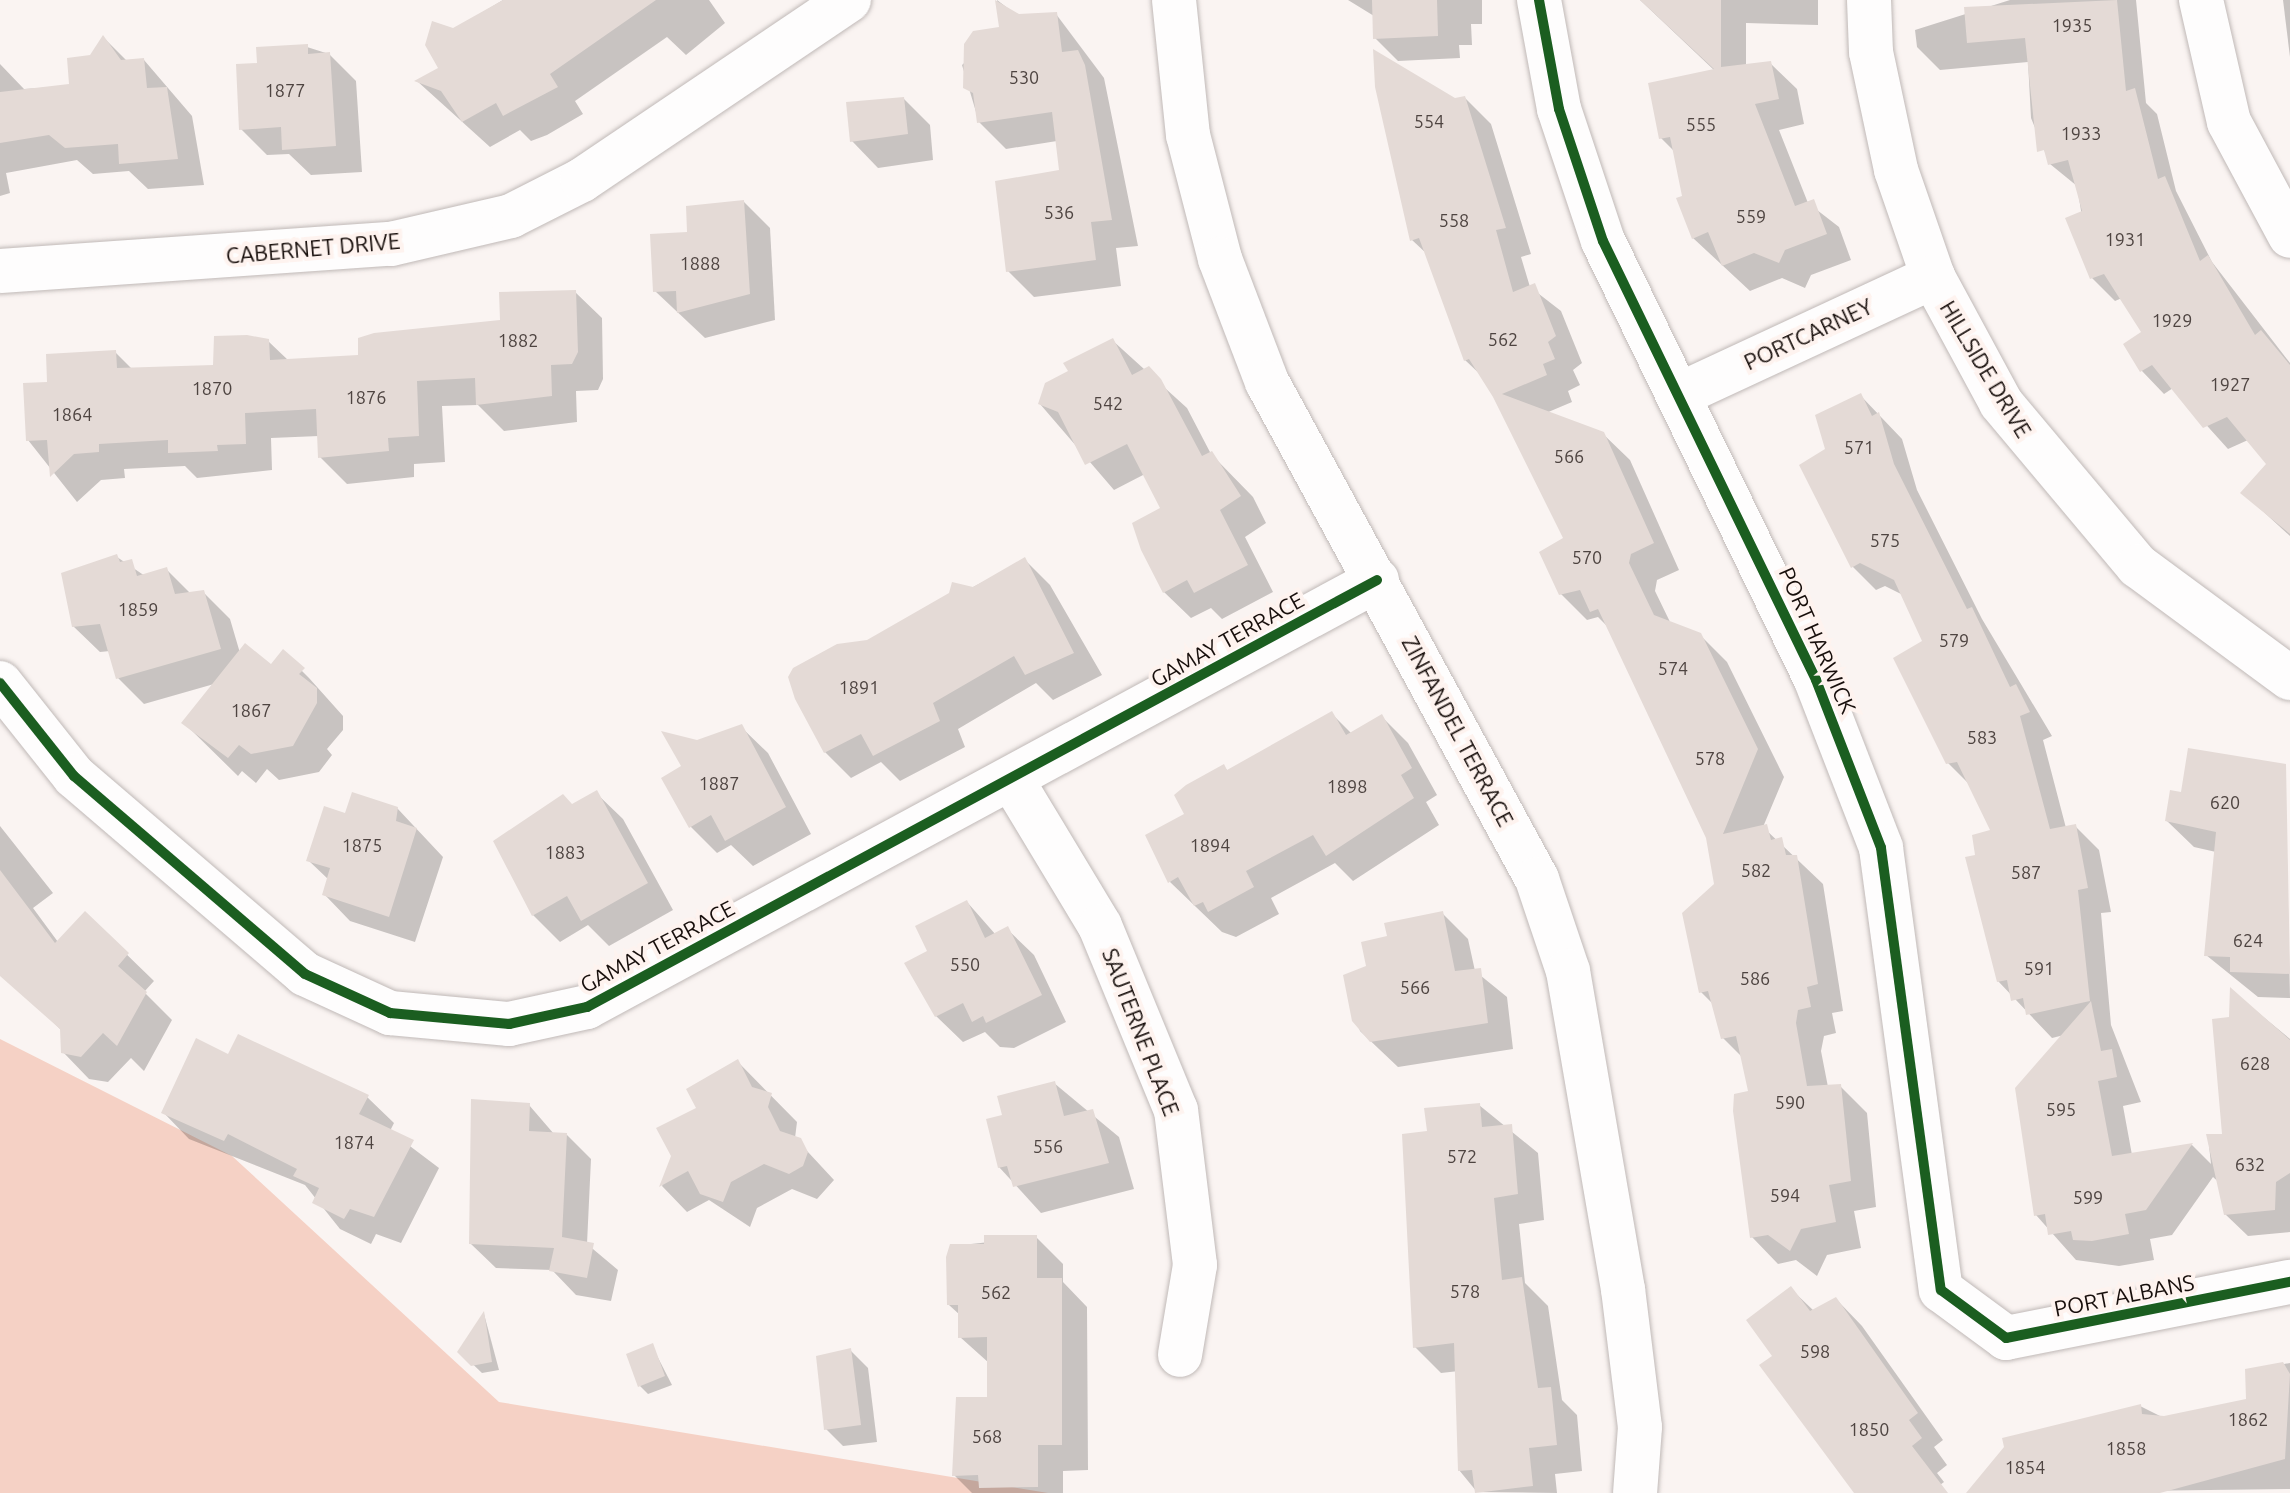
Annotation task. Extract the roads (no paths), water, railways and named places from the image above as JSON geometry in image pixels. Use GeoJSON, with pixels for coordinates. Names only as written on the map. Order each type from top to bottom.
{"type":"FeatureCollection","features":[{"type":"Feature","properties":{"kind":"street","name":"CABERNET DRIVE"},"geometry":{"type":"LineString","coordinates":[[0,271],[391,244],[511,216],[582,180],[849,0]]}},
{"type":"Feature","properties":{"kind":"street","name":"ZINFANDEL TERRACE"},"geometry":{"type":"LineString","coordinates":[[1174,0],[1188,135],[1220,259],[1267,382],[1537,879],[1568,971],[1623,1289],[1640,1427],[1635,1493]]}},
{"type":"Feature","properties":{"kind":"street","name":"PORT HARWICK"},"geometry":{"type":"LineString","coordinates":[[1539,0],[1578,176],[1603,241],[1683,393],[1826,702],[1881,848],[1941,1290],[1971,1318]]}},
{"type":"Feature","properties":{"kind":"street","name":"HILLSIDE DRIVE"},"geometry":{"type":"LineString","coordinates":[[1869,0],[1871,52],[1896,170],[1933,277],[2001,403],[2088,515],[2192,612],[2290,678]]}},
{"type":"Feature","properties":{"kind":"street"},"geometry":{"type":"LineString","coordinates":[[2201,0],[2229,122],[2290,236]]}},
{"type":"Feature","properties":{"kind":"street","name":"PORTCARNEY"},"geometry":{"type":"LineString","coordinates":[[1683,393],[1933,277]]}},
{"type":"Feature","properties":{"kind":"street","name":"GAMAY TERRACE"},"geometry":{"type":"LineString","coordinates":[[0,683],[74,776],[305,974],[349,999],[429,1022],[509,1024],[587,1007],[1377,580]]}},
{"type":"Feature","properties":{"kind":"street","name":"SAUTERNE PLACE"},"geometry":{"type":"LineString","coordinates":[[1012,780],[1100,926],[1176,1110],[1195,1265],[1180,1355]]}},
{"type":"Feature","properties":{"kind":"street","name":"PORT ALBANS"},"geometry":{"type":"LineString","coordinates":[[1971,1318],[2006,1338],[2290,1282]]}}]}
